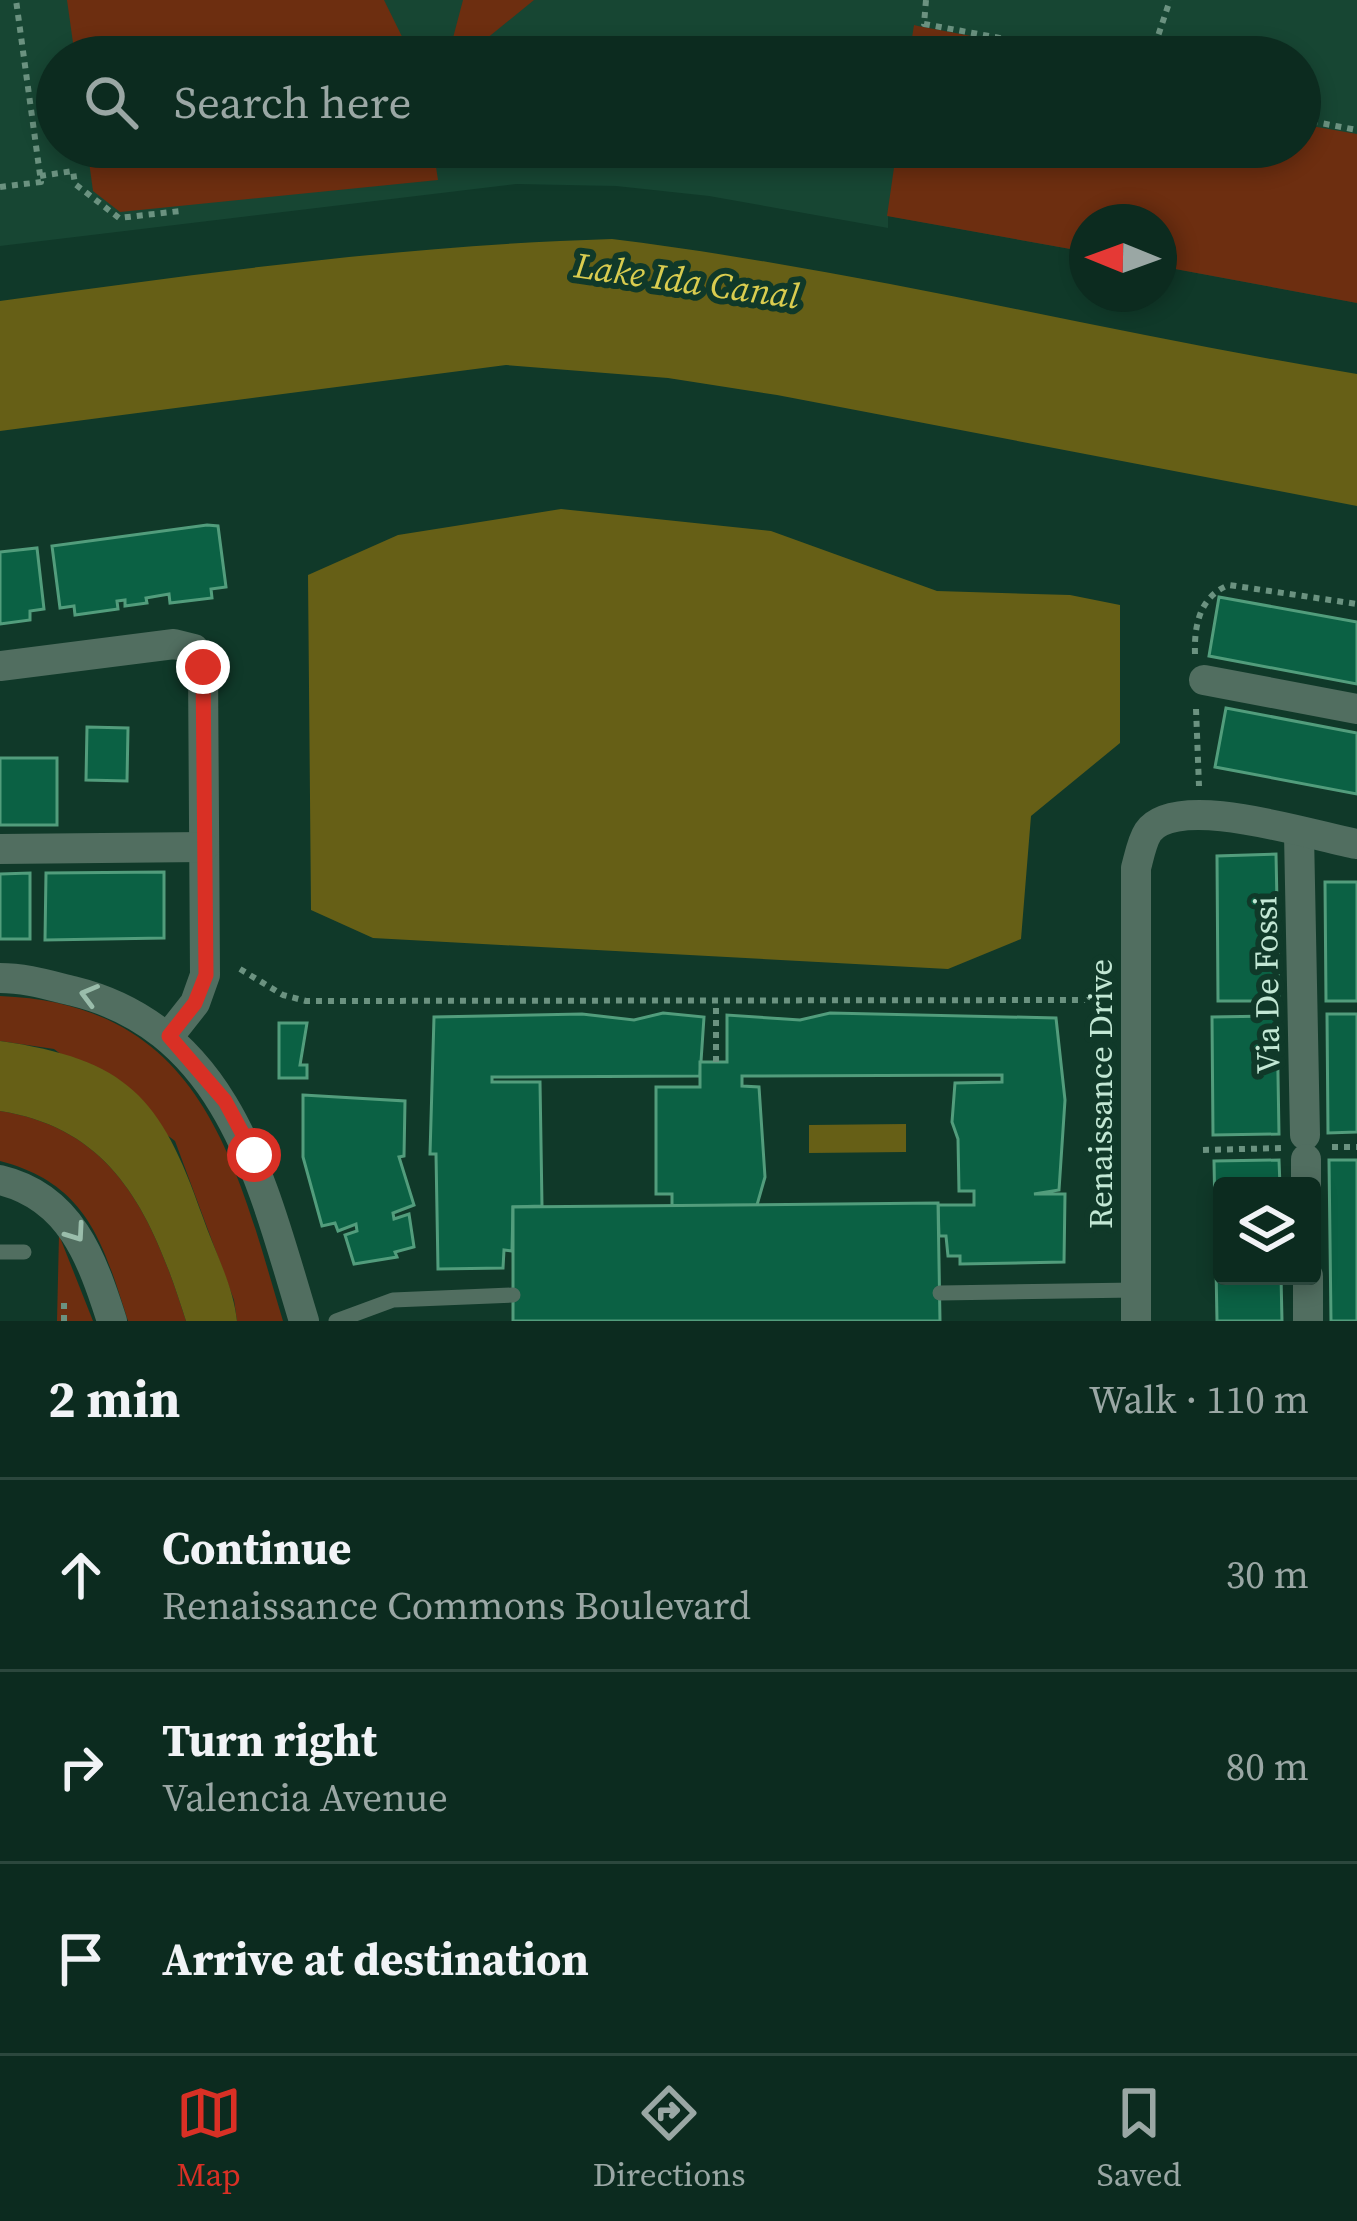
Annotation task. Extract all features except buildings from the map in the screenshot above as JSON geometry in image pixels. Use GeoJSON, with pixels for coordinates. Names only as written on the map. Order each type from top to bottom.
{"type":"FeatureCollection","features":[{"type":"Feature","properties":{"kind":"street"},"geometry":{"type":"LineString","coordinates":[[0,666],[174,644],[194,649],[203,667],[206,975],[195,1003],[169,1036]]}},
{"type":"Feature","properties":{"kind":"street"},"geometry":{"type":"LineString","coordinates":[[1198,684],[1357,709]]}},
{"type":"Feature","properties":{"kind":"street","name":"Renaissance Drive"},"geometry":{"type":"LineString","coordinates":[[1136,1306],[1136,868],[1148,830],[1172,815],[1210,813],[1299,834]]}},
{"type":"Feature","properties":{"kind":"street"},"geometry":{"type":"LineString","coordinates":[[1299,834],[1357,844]]}},
{"type":"Feature","properties":{"kind":"street","name":"Via De Fossi"},"geometry":{"type":"LineString","coordinates":[[1299,834],[1306,1160]]}},
{"type":"Feature","properties":{"kind":"street"},"geometry":{"type":"LineString","coordinates":[[0,849],[204,847]]}},
{"type":"Feature","properties":{"kind":"street"},"geometry":{"type":"LineString","coordinates":[[0,978],[106,999],[169,1036],[225,1101],[254,1155],[304,1321]]}},
{"type":"Feature","properties":{"kind":"street"},"geometry":{"type":"LineString","coordinates":[[0,1180],[40,1197],[76,1231],[92,1259],[112,1321]]}},
{"type":"Feature","properties":{"kind":"street"},"geometry":{"type":"LineString","coordinates":[[1308,1285],[1309,1321]]}},
{"type":"Feature","properties":{"kind":"lane"},"geometry":{"type":"LineString","coordinates":[[0,1252],[24,1252]]}},
{"type":"Feature","properties":{"kind":"lane"},"geometry":{"type":"LineString","coordinates":[[940,1293],[1136,1306]]}},
{"type":"Feature","properties":{"kind":"lane"},"geometry":{"type":"LineString","coordinates":[[336,1321],[393,1300],[513,1295]]}},
{"type":"Feature","properties":{"kind":"path"},"geometry":{"type":"LineString","coordinates":[[16,0],[36,147]]}},
{"type":"Feature","properties":{"kind":"path"},"geometry":{"type":"LineString","coordinates":[[926,0],[924,24],[989,36]]}},
{"type":"Feature","properties":{"kind":"path"},"geometry":{"type":"LineString","coordinates":[[1158,36],[1170,0]]}},
{"type":"Feature","properties":{"kind":"path"},"geometry":{"type":"LineString","coordinates":[[1321,123],[1357,130]]}},
{"type":"Feature","properties":{"kind":"path"},"geometry":{"type":"LineString","coordinates":[[0,187],[40,182],[39,168]]}},
{"type":"Feature","properties":{"kind":"path"},"geometry":{"type":"LineString","coordinates":[[40,176],[74,171],[75,184],[119,218],[180,211]]}},
{"type":"Feature","properties":{"kind":"path"},"geometry":{"type":"LineString","coordinates":[[1199,795],[1195,632],[1215,590],[1244,584],[1318,602],[1357,604]]}},
{"type":"Feature","properties":{"kind":"path"},"geometry":{"type":"LineString","coordinates":[[240,969],[284,995],[306,1001],[1091,1000]]}},
{"type":"Feature","properties":{"kind":"path"},"geometry":{"type":"LineString","coordinates":[[716,1004],[716,1062]]}},
{"type":"Feature","properties":{"kind":"path"},"geometry":{"type":"LineString","coordinates":[[64,1299],[64,1321]]}},
{"type":"Feature","properties":{"kind":"shaded area"},"geometry":{"type":"Polygon","coordinates":[[[0,0],[1357,0],[1357,303],[1177,269],[1177,204],[1069,204],[1069,249],[888,216],[888,228],[709,196],[616,186],[516,184],[0,246],[0,0]]]}},
{"type":"Feature","properties":{"kind":"shaded area"},"geometry":{"type":"Polygon","coordinates":[[[67,0],[384,0],[402,36],[72,36],[67,0]]]}},
{"type":"Feature","properties":{"kind":"shaded area"},"geometry":{"type":"Polygon","coordinates":[[[463,0],[534,0],[490,36],[453,36],[463,0]]]}},
{"type":"Feature","properties":{"kind":"shaded area"},"geometry":{"type":"Polygon","coordinates":[[[914,25],[972,36],[912,36],[914,25]]]}},
{"type":"Feature","properties":{"kind":"shaded area"},"geometry":{"type":"Polygon","coordinates":[[[1321,128],[1357,134],[1357,303],[1177,269],[1177,204],[1069,204],[1069,249],[887,216],[894,168],[1321,168],[1321,128]]]}},
{"type":"Feature","properties":{"kind":"shaded area"},"geometry":{"type":"Polygon","coordinates":[[[90,168],[436,168],[438,180],[120,212],[93,191],[90,168]]]}},
{"type":"Feature","properties":{"kind":"shaded area"},"geometry":{"type":"Polygon","coordinates":[[[0,996],[68,1006],[123,1028],[166,1060],[200,1102],[226,1150],[283,1321],[237,1321],[234,1300],[175,1141],[54,1049],[0,1041],[0,996]]]}},
{"type":"Feature","properties":{"kind":"shaded area"},"geometry":{"type":"Polygon","coordinates":[[[0,1111],[40,1121],[74,1137],[102,1159],[144,1215],[186,1321],[128,1321],[100,1242],[73,1201],[30,1171],[0,1161],[0,1111]]]}},
{"type":"Feature","properties":{"kind":"shaded area"},"geometry":{"type":"Polygon","coordinates":[[[59,1235],[93,1321],[57,1321],[59,1235]]]}},
{"type":"Feature","properties":{"kind":"water","name":"Lake Ida Canal"},"geometry":{"type":"Polygon","coordinates":[[[612,239],[799,267],[1357,374],[1357,506],[777,395],[668,378],[506,365],[0,431],[0,301],[382,254],[612,239]]]}},
{"type":"Feature","properties":{"kind":"water"},"geometry":{"type":"Polygon","coordinates":[[[561,509],[771,531],[937,591],[1070,595],[1120,605],[1120,743],[1031,816],[1021,939],[948,969],[373,938],[311,910],[308,575],[398,535],[561,509]]]}},
{"type":"Feature","properties":{"kind":"water"},"geometry":{"type":"Polygon","coordinates":[[[0,1041],[79,1059],[109,1073],[154,1113],[187,1174],[227,1280],[237,1321],[186,1321],[144,1215],[102,1159],[74,1137],[40,1121],[0,1111],[0,1041]]]}},
{"type":"Feature","properties":{"kind":"water"},"geometry":{"type":"Polygon","coordinates":[[[906,1124],[906,1152],[809,1153],[809,1125],[906,1124]]]}},
{"type":"Feature","properties":{"kind":"route"},"geometry":{"type":"LineString","coordinates":[[203,667],[206,975],[195,1003],[169,1036],[225,1101],[254,1155]]}}]}
